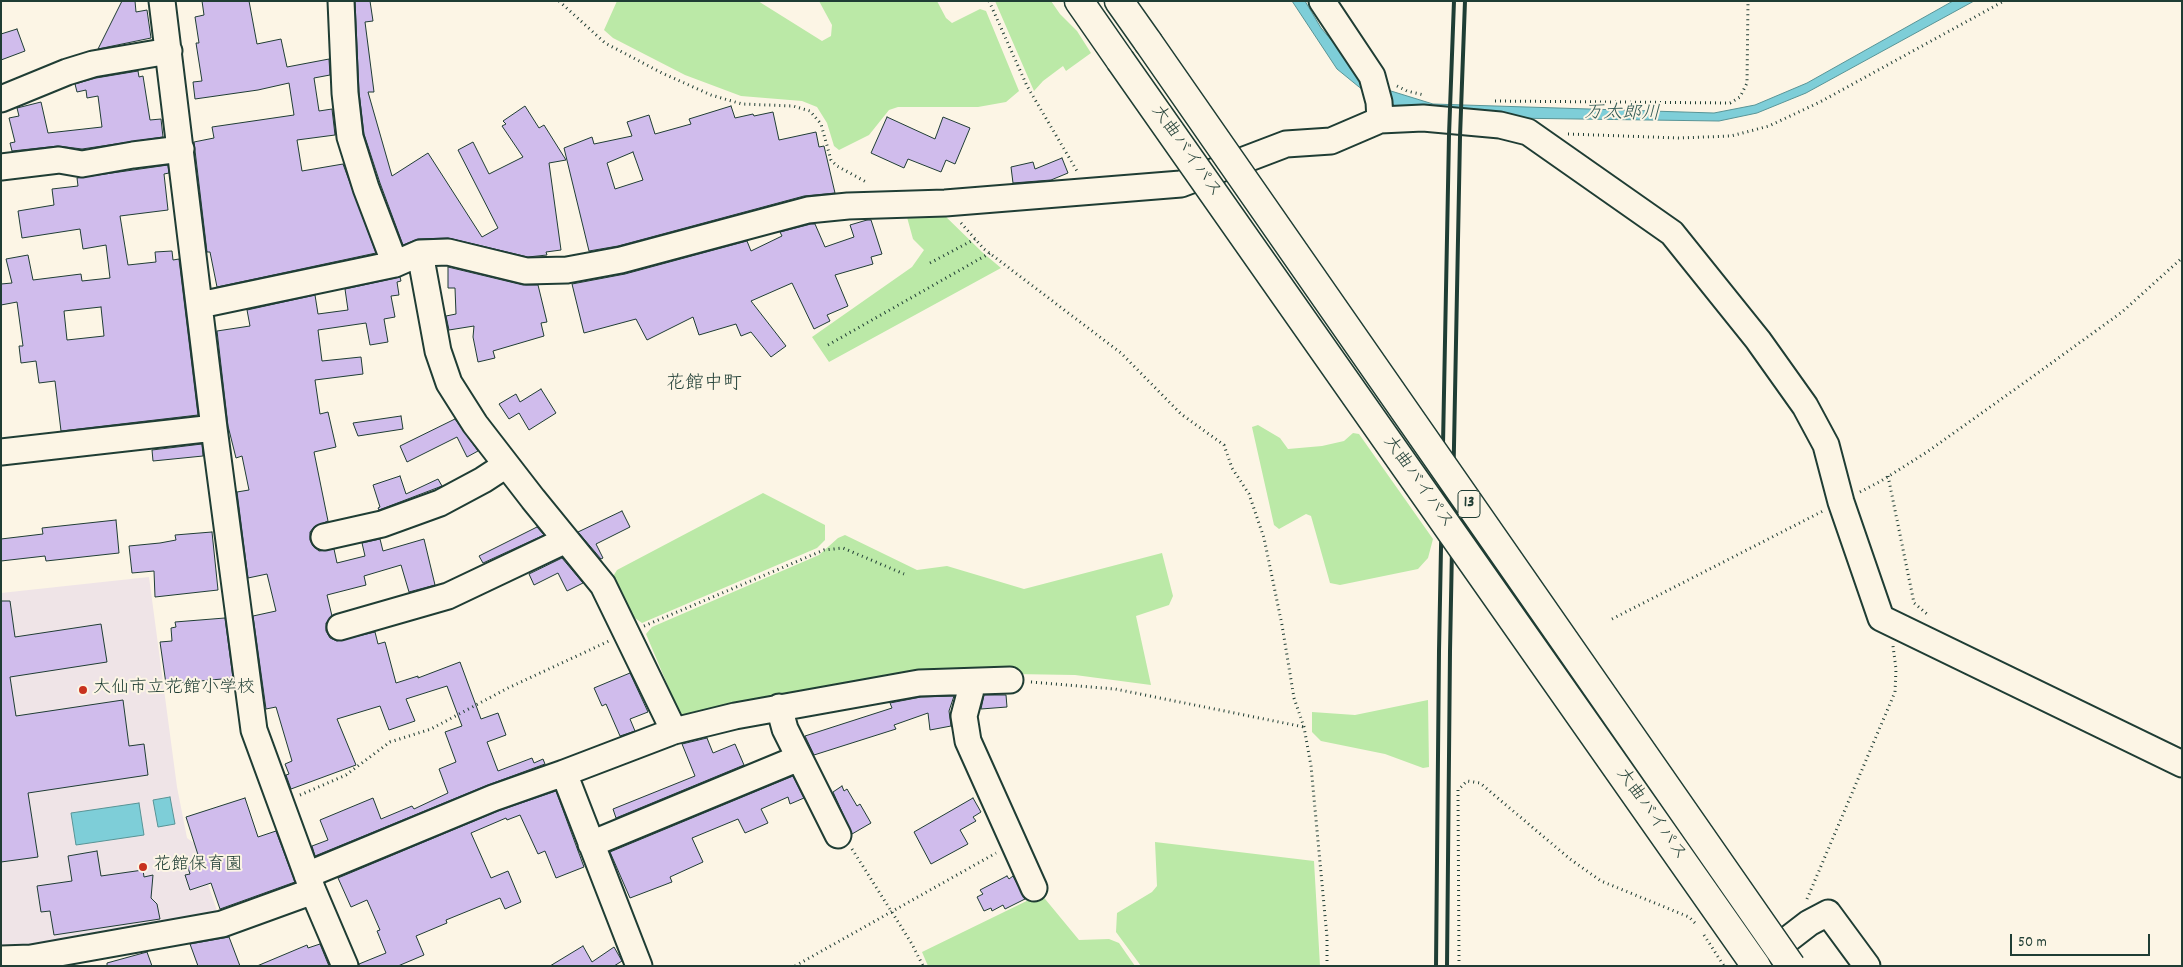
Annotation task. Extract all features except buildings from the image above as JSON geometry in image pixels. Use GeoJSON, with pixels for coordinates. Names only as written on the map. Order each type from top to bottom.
{"type":"FeatureCollection","features":[{"type":"Feature","properties":{"kind":"highway","name":"大曲バイパス"},"geometry":{"type":"LineString","coordinates":[[1079,1],[1754,966]]}},
{"type":"Feature","properties":{"kind":"highway","name":"大曲バイパス"},"geometry":{"type":"LineString","coordinates":[[1119,1],[1791,966]]}},
{"type":"Feature","properties":{"kind":"street"},"geometry":{"type":"LineString","coordinates":[[162,1],[214,428],[254,730],[310,883],[345,966]]}},
{"type":"Feature","properties":{"kind":"street"},"geometry":{"type":"LineString","coordinates":[[341,1],[345,93],[350,137],[366,188],[396,264]]}},
{"type":"Feature","properties":{"kind":"street"},"geometry":{"type":"LineString","coordinates":[[1322,1],[1369,72],[1380,111]]}},
{"type":"Feature","properties":{"kind":"street"},"geometry":{"type":"LineString","coordinates":[[1,99],[67,72],[93,64],[169,51]]}},
{"type":"Feature","properties":{"kind":"street"},"geometry":{"type":"LineString","coordinates":[[200,305],[396,264],[420,253],[448,252],[526,271],[567,270],[621,260],[808,210],[848,206],[945,203],[1181,184],[1286,144],[1332,141],[1380,111],[1422,118],[1490,124],[1528,132],[1672,233],[1758,340],[1805,406],[1826,445],[1841,502],[1881,618],[2182,764]]}},
{"type":"Feature","properties":{"kind":"street"},"geometry":{"type":"LineString","coordinates":[[1,167],[59,160],[82,164],[181,149]]}},
{"type":"Feature","properties":{"kind":"street"},"geometry":{"type":"LineString","coordinates":[[420,253],[438,351],[449,382],[476,424],[506,465],[603,585],[674,731]]}},
{"type":"Feature","properties":{"kind":"street"},"geometry":{"type":"LineString","coordinates":[[1,452],[214,428]]}},
{"type":"Feature","properties":{"kind":"street"},"geometry":{"type":"LineString","coordinates":[[324,537],[382,524],[440,503],[483,480],[506,465]]}},
{"type":"Feature","properties":{"kind":"street"},"geometry":{"type":"LineString","coordinates":[[340,628],[448,596],[566,540]]}},
{"type":"Feature","properties":{"kind":"street"},"geometry":{"type":"LineString","coordinates":[[1,959],[32,958],[222,924],[493,798],[674,731],[779,707],[919,684],[1010,680]]}},
{"type":"Feature","properties":{"kind":"street"},"geometry":{"type":"LineString","coordinates":[[973,682],[964,716],[968,741],[1034,888]]}},
{"type":"Feature","properties":{"kind":"street"},"geometry":{"type":"LineString","coordinates":[[779,707],[785,729],[838,834]]}},
{"type":"Feature","properties":{"kind":"street"},"geometry":{"type":"LineString","coordinates":[[591,844],[799,758]]}},
{"type":"Feature","properties":{"kind":"street"},"geometry":{"type":"LineString","coordinates":[[564,773],[638,966]]}},
{"type":"Feature","properties":{"kind":"street"},"geometry":{"type":"LineString","coordinates":[[1754,966],[1809,923],[1828,913],[1867,966]]}},
{"type":"Feature","properties":{"kind":"path"},"geometry":{"type":"LineString","coordinates":[[559,1],[605,43],[662,73],[711,95],[742,104],[793,106],[810,111],[821,124],[831,160],[837,166],[877,187]]}},
{"type":"Feature","properties":{"kind":"path"},"geometry":{"type":"LineString","coordinates":[[989,1],[1027,86],[1075,167],[1087,192]]}},
{"type":"Feature","properties":{"kind":"path"},"geometry":{"type":"LineString","coordinates":[[1485,101],[1730,103],[1740,97],[1746,83],[1748,1]]}},
{"type":"Feature","properties":{"kind":"path"},"geometry":{"type":"LineString","coordinates":[[1565,134],[1679,138],[1722,137],[1769,126],[1820,102],[2004,1]]}},
{"type":"Feature","properties":{"kind":"path"},"geometry":{"type":"LineString","coordinates":[[1369,72],[1406,91],[1430,97]]}},
{"type":"Feature","properties":{"kind":"path"},"geometry":{"type":"LineString","coordinates":[[945,203],[975,239],[990,253],[1121,353],[1181,414],[1224,445],[1232,468],[1249,494],[1264,538],[1282,625],[1294,698],[1304,727],[1311,766],[1327,937],[1327,966]]}},
{"type":"Feature","properties":{"kind":"path"},"geometry":{"type":"LineString","coordinates":[[930,263],[975,239]]}},
{"type":"Feature","properties":{"kind":"path"},"geometry":{"type":"LineString","coordinates":[[828,346],[990,253]]}},
{"type":"Feature","properties":{"kind":"path"},"geometry":{"type":"LineString","coordinates":[[1612,620],[1888,476],[1950,435],[2122,312],[2182,258]]}},
{"type":"Feature","properties":{"kind":"path"},"geometry":{"type":"LineString","coordinates":[[1888,476],[1914,602],[1926,614],[1935,618]]}},
{"type":"Feature","properties":{"kind":"path"},"geometry":{"type":"LineString","coordinates":[[282,804],[346,775],[390,742],[431,729],[508,688],[626,633],[824,550],[843,548],[904,574]]}},
{"type":"Feature","properties":{"kind":"path"},"geometry":{"type":"LineString","coordinates":[[1809,923],[1806,902],[1895,692],[1896,669],[1892,643],[1881,618]]}},
{"type":"Feature","properties":{"kind":"path"},"geometry":{"type":"LineString","coordinates":[[1010,680],[1115,689],[1304,727]]}},
{"type":"Feature","properties":{"kind":"path"},"geometry":{"type":"LineString","coordinates":[[1459,966],[1458,790],[1466,780],[1480,783],[1570,859],[1601,881],[1688,917],[1697,925],[1724,966]]}},
{"type":"Feature","properties":{"kind":"path"},"geometry":{"type":"LineString","coordinates":[[838,834],[849,844],[923,966]]}},
{"type":"Feature","properties":{"kind":"path"},"geometry":{"type":"LineString","coordinates":[[794,966],[1014,843]]}},
{"type":"Feature","properties":{"kind":"shaded area","name":"大仙市立花館小学校"},"geometry":{"type":"Polygon","coordinates":[[[149,577],[177,787],[187,838],[194,843],[219,917],[1,951],[1,593],[149,577]]]}},
{"type":"Feature","properties":{"kind":"green space"},"geometry":{"type":"Polygon","coordinates":[[[617,1],[758,1],[822,41],[831,36],[832,25],[819,1],[937,1],[946,18],[952,23],[980,9],[986,11],[1019,91],[1006,102],[978,107],[898,107],[889,110],[869,135],[839,150],[834,146],[827,123],[817,107],[802,101],[741,96],[685,75],[613,38],[604,30],[617,1]]]}},
{"type":"Feature","properties":{"kind":"green space"},"geometry":{"type":"Polygon","coordinates":[[[995,1],[1051,1],[1060,14],[1077,31],[1091,53],[1066,71],[1063,66],[1043,81],[1034,91],[995,1]]]}},
{"type":"Feature","properties":{"kind":"green space"},"geometry":{"type":"Polygon","coordinates":[[[905,210],[941,212],[1001,268],[829,362],[812,337],[912,267],[924,250],[913,239],[905,210]]]}},
{"type":"Feature","properties":{"kind":"green space"},"geometry":{"type":"Polygon","coordinates":[[[1258,425],[1280,438],[1288,449],[1322,446],[1344,441],[1353,433],[1359,434],[1433,539],[1428,558],[1418,569],[1340,585],[1330,583],[1311,516],[1306,514],[1279,529],[1274,525],[1252,427],[1258,425]]]}},
{"type":"Feature","properties":{"kind":"green space"},"geometry":{"type":"Polygon","coordinates":[[[763,493],[825,525],[825,540],[817,548],[642,623],[632,616],[612,578],[617,570],[763,493]]]}},
{"type":"Feature","properties":{"kind":"green space"},"geometry":{"type":"Polygon","coordinates":[[[845,535],[917,570],[947,566],[1024,589],[1162,553],[1173,596],[1169,605],[1136,616],[1151,685],[1075,675],[1014,674],[681,717],[646,634],[652,627],[819,555],[838,538],[845,535]]]}},
{"type":"Feature","properties":{"kind":"green space"},"geometry":{"type":"Polygon","coordinates":[[[1428,700],[1429,767],[1423,768],[1385,754],[1321,741],[1312,732],[1312,712],[1355,715],[1428,700]]]}},
{"type":"Feature","properties":{"kind":"green space"},"geometry":{"type":"Polygon","coordinates":[[[1155,842],[1314,861],[1320,966],[1141,966],[1116,932],[1117,913],[1152,892],[1157,886],[1155,842]]]}},
{"type":"Feature","properties":{"kind":"green space"},"geometry":{"type":"Polygon","coordinates":[[[1041,894],[1079,940],[1109,939],[1119,943],[1135,966],[928,966],[922,952],[1041,894]]]}},
{"type":"Feature","properties":{"kind":"water","name":"万太郎川"},"geometry":{"type":"Polygon","coordinates":[[[1292,1],[1305,1],[1321,28],[1356,69],[1391,91],[1433,104],[1714,113],[1755,105],[1807,83],[1953,1],[1974,1],[1806,93],[1757,113],[1719,121],[1508,118],[1398,108],[1364,91],[1337,69],[1292,1]]]}},
{"type":"Feature","properties":{"kind":"water"},"geometry":{"type":"Polygon","coordinates":[[[170,797],[175,824],[158,827],[153,800],[170,797]]]}},
{"type":"Feature","properties":{"kind":"water"},"geometry":{"type":"Polygon","coordinates":[[[139,803],[144,835],[76,845],[71,813],[139,803]]]}},
{"type":"Feature","properties":{"kind":"railway"},"geometry":{"type":"LineString","coordinates":[[1436,966],[1439,651],[1449,135],[1454,1]]}},
{"type":"Feature","properties":{"kind":"railway"},"geometry":{"type":"LineString","coordinates":[[1447,966],[1450,651],[1460,137],[1465,1]]}},
{"type":"Feature","properties":{"kind":"place","name":"大仙市立花館小学校"},"geometry":{"type":"Point","coordinates":[83,690]}},
{"type":"Feature","properties":{"kind":"place","name":"花館保育園"},"geometry":{"type":"Point","coordinates":[143,867]}},
{"type":"Feature","properties":{"kind":"district","name":"花館中町"},"geometry":{"type":"Point","coordinates":[704,385]}}]}
